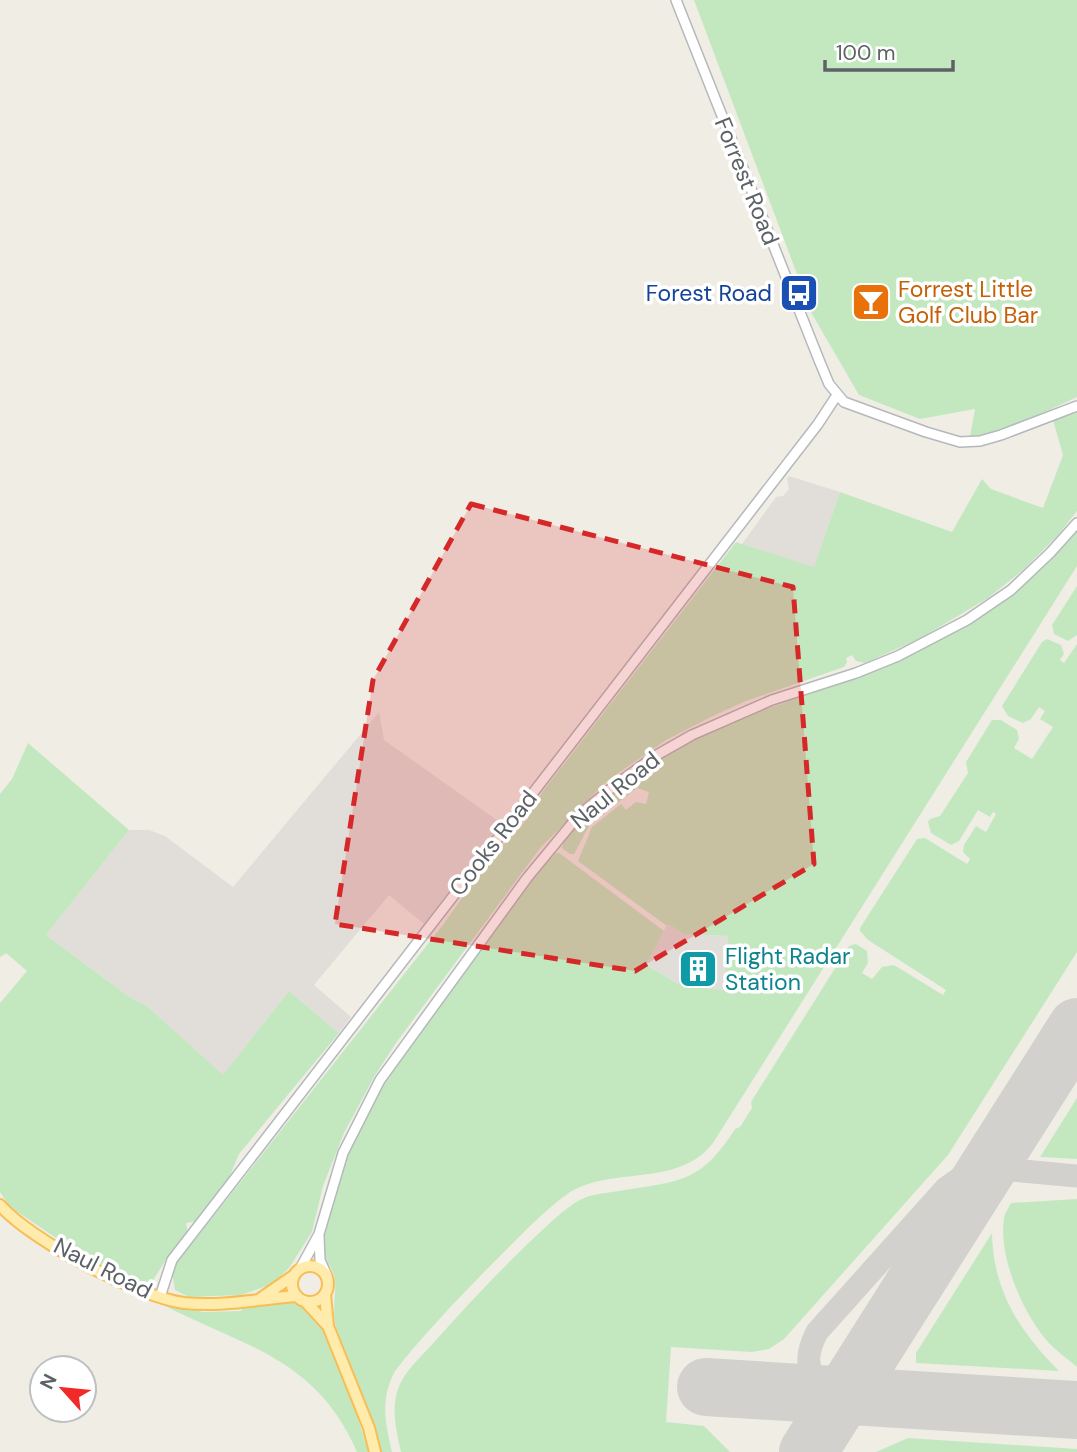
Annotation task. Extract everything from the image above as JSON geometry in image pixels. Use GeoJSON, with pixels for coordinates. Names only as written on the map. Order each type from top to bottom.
{"type":"FeatureCollection","features":[{"type":"Feature","properties":{"kind":"main road","name":"Naul Road"},"geometry":{"type":"LineString","coordinates":[[0,1205],[27,1229],[104,1275],[160,1297],[206,1304],[259,1299],[301,1299]]}},
{"type":"Feature","properties":{"kind":"main road"},"geometry":{"type":"LineString","coordinates":[[328,1326],[292,1287],[297,1272],[307,1266],[318,1268],[327,1276],[325,1294],[328,1326],[369,1428],[374,1452]]}},
{"type":"Feature","properties":{"kind":"main road","name":"Naul Road"},"geometry":{"type":"LineString","coordinates":[[259,1299],[297,1272]]}},
{"type":"Feature","properties":{"kind":"main road"},"geometry":{"type":"LineString","coordinates":[[301,1299],[315,1301],[325,1294]]}},
{"type":"Feature","properties":{"kind":"street","name":"Forrest Road"},"geometry":{"type":"LineString","coordinates":[[676,0],[819,360],[837,395]]}},
{"type":"Feature","properties":{"kind":"street"},"geometry":{"type":"LineString","coordinates":[[837,395],[854,406],[926,432],[965,442],[1001,435],[1077,406]]}},
{"type":"Feature","properties":{"kind":"street","name":"Cooks Road"},"geometry":{"type":"LineString","coordinates":[[160,1297],[172,1260],[818,424],[837,395]]}},
{"type":"Feature","properties":{"kind":"street","name":"Naul Road"},"geometry":{"type":"LineString","coordinates":[[297,1272],[319,1234],[343,1153],[380,1080],[484,934],[552,844],[579,816],[654,756],[692,735],[772,700],[856,673],[898,656],[967,620],[1010,590],[1050,553],[1077,523]]}},
{"type":"Feature","properties":{"kind":"street","name":"Naul Road"},"geometry":{"type":"LineString","coordinates":[[319,1234],[320,1260],[327,1276]]}},
{"type":"Feature","properties":{"kind":"highlighted area"},"geometry":{"type":"Polygon","coordinates":[[[471,504],[793,587],[814,864],[635,971],[335,924],[373,680],[471,504]]]}},
{"type":"Feature","properties":{"kind":"shaded area"},"geometry":{"type":"Polygon","coordinates":[[[789,476],[840,492],[814,568],[742,544],[776,497],[783,496],[789,489],[789,476]]]}},
{"type":"Feature","properties":{"kind":"shaded area"},"geometry":{"type":"Polygon","coordinates":[[[379,712],[384,740],[501,823],[424,924],[389,895],[314,985],[351,1017],[339,1033],[289,991],[223,1076],[147,1006],[131,998],[46,935],[129,830],[149,830],[165,836],[233,887],[379,712]]]}},
{"type":"Feature","properties":{"kind":"shaded area"},"geometry":{"type":"Polygon","coordinates":[[[668,923],[683,934],[728,936],[724,990],[682,986],[646,965],[668,923]]]}},
{"type":"Feature","properties":{"kind":"green space"},"geometry":{"type":"Polygon","coordinates":[[[694,0],[1077,0],[1077,397],[1009,427],[970,437],[975,409],[920,419],[859,395],[812,314],[694,0]]]}},
{"type":"Feature","properties":{"kind":"green space"},"geometry":{"type":"Polygon","coordinates":[[[1077,413],[1077,511],[1059,534],[1023,570],[988,598],[919,639],[865,663],[856,661],[852,655],[846,658],[844,667],[746,701],[713,716],[666,740],[607,781],[541,847],[396,1043],[344,1133],[323,1186],[312,1232],[289,1268],[272,1284],[241,1295],[189,1297],[175,1290],[172,1272],[175,1265],[442,926],[488,862],[528,818],[543,791],[736,542],[814,567],[840,492],[952,532],[982,479],[991,489],[1043,508],[1063,455],[1053,420],[1077,413]]]}},
{"type":"Feature","properties":{"kind":"green space"},"geometry":{"type":"Polygon","coordinates":[[[1077,530],[1077,566],[713,1143],[698,1157],[680,1167],[602,1180],[583,1186],[566,1195],[542,1214],[449,1308],[395,1371],[387,1391],[385,1411],[392,1452],[380,1452],[371,1420],[336,1327],[335,1280],[325,1257],[323,1236],[331,1199],[358,1131],[405,1049],[460,971],[546,859],[549,860],[559,853],[664,931],[646,965],[682,986],[724,990],[728,936],[683,934],[669,924],[667,926],[578,861],[592,827],[621,804],[626,810],[636,802],[646,804],[649,792],[637,788],[590,824],[574,854],[562,848],[564,840],[605,798],[652,763],[678,748],[758,712],[890,664],[955,631],[1020,586],[1077,530]]]}},
{"type":"Feature","properties":{"kind":"green space"},"geometry":{"type":"Polygon","coordinates":[[[1077,586],[1077,635],[1068,641],[1054,634],[1052,625],[1077,586]]]}},
{"type":"Feature","properties":{"kind":"green space"},"geometry":{"type":"Polygon","coordinates":[[[1047,639],[1061,645],[1064,654],[1060,660],[1064,663],[1077,644],[1077,952],[948,1155],[784,1339],[769,1349],[752,1352],[671,1347],[666,1422],[704,1426],[730,1452],[401,1452],[395,1401],[400,1384],[417,1360],[511,1260],[572,1205],[592,1195],[658,1185],[686,1177],[711,1160],[735,1129],[740,1127],[752,1108],[751,1102],[849,946],[856,944],[867,951],[868,963],[862,973],[872,979],[882,967],[894,965],[943,995],[946,990],[868,940],[860,928],[917,839],[925,838],[967,864],[970,859],[963,852],[964,845],[976,826],[986,832],[996,814],[993,812],[990,817],[978,810],[959,841],[951,845],[931,833],[928,822],[940,816],[968,773],[966,762],[992,720],[1001,720],[1017,730],[1019,739],[1014,748],[1032,759],[1053,727],[1040,719],[1045,711],[1039,707],[1031,719],[1023,723],[1008,716],[1002,706],[1042,642],[1047,639]]]}},
{"type":"Feature","properties":{"kind":"green space"},"geometry":{"type":"Polygon","coordinates":[[[28,743],[129,830],[46,935],[131,998],[147,1006],[223,1075],[289,991],[339,1033],[239,1154],[229,1178],[197,1221],[186,1223],[188,1233],[167,1258],[152,1282],[133,1282],[89,1260],[10,1207],[0,1192],[0,1003],[27,971],[6,953],[0,957],[0,794],[12,779],[28,743]]]}},
{"type":"Feature","properties":{"kind":"green space"},"geometry":{"type":"Polygon","coordinates":[[[1077,1098],[1077,1159],[1040,1157],[1077,1098]]]}},
{"type":"Feature","properties":{"kind":"green space"},"geometry":{"type":"Polygon","coordinates":[[[1077,1199],[1077,1367],[1048,1342],[1030,1316],[1014,1284],[1003,1233],[1004,1218],[1011,1203],[1077,1199]]]}},
{"type":"Feature","properties":{"kind":"green space"},"geometry":{"type":"Polygon","coordinates":[[[992,1233],[997,1273],[1011,1308],[1032,1341],[1059,1371],[916,1363],[916,1353],[992,1233]]]}},
{"type":"Feature","properties":{"kind":"green space"},"geometry":{"type":"Polygon","coordinates":[[[152,1299],[203,1312],[241,1311],[245,1306],[283,1301],[307,1308],[319,1321],[350,1395],[369,1452],[357,1452],[339,1419],[319,1393],[296,1372],[243,1342],[152,1299]]]}},
{"type":"Feature","properties":{"kind":"green space"},"geometry":{"type":"Polygon","coordinates":[[[908,1438],[1077,1449],[1077,1452],[876,1452],[908,1438]]]}},
{"type":"Feature","properties":{"kind":"taxiway"},"geometry":{"type":"LineString","coordinates":[[837,1395],[819,1382],[810,1368],[809,1352],[817,1332],[946,1188],[967,1173],[1001,1169],[1077,1176]]}},
{"type":"Feature","properties":{"kind":"runway"},"geometry":{"type":"LineString","coordinates":[[808,1452],[1077,1027]]}},
{"type":"Feature","properties":{"kind":"runway"},"geometry":{"type":"LineString","coordinates":[[706,1387],[1077,1410]]}},
{"type":"Feature","properties":{"kind":"place","name":"Forest Road"},"geometry":{"type":"Point","coordinates":[799,293]}},
{"type":"Feature","properties":{"kind":"place","name":"Forrest Little Golf Club Bar"},"geometry":{"type":"Point","coordinates":[871,302]}},
{"type":"Feature","properties":{"kind":"place","name":"Flight Radar Station"},"geometry":{"type":"Point","coordinates":[698,969]}}]}
